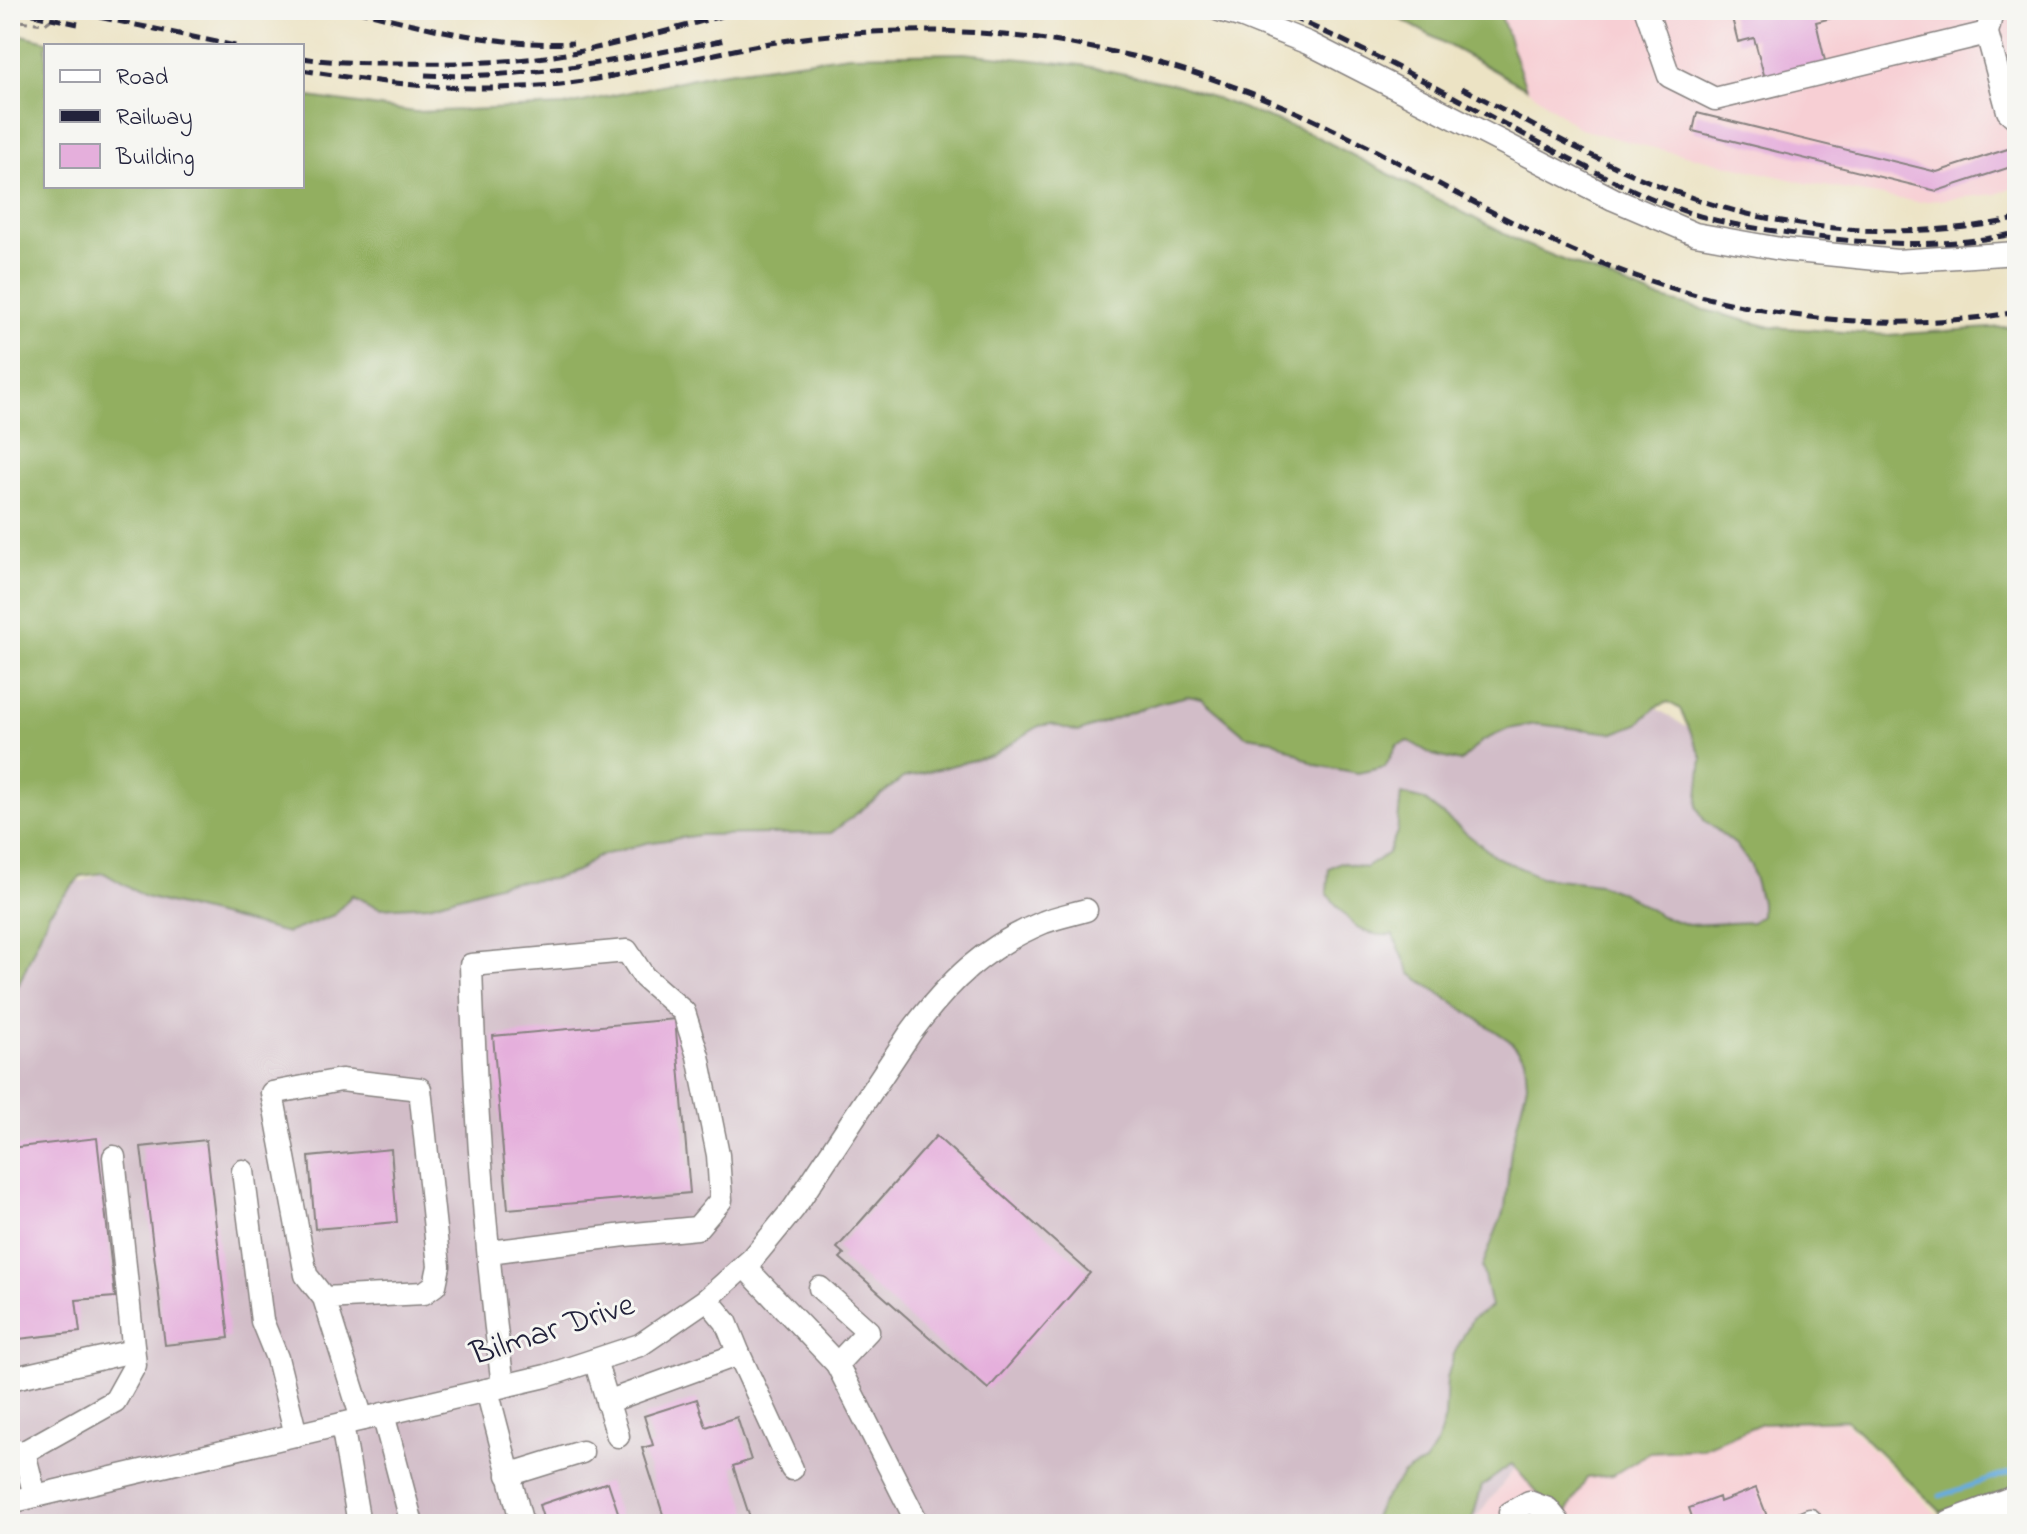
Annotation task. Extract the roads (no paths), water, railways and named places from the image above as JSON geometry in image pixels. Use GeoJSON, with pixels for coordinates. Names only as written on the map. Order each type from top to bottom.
{"type":"FeatureCollection","features":[{"type":"Feature","properties":{"kind":"main road"},"geometry":{"type":"LineString","coordinates":[[1951,1524],[2017,1499]]}},
{"type":"Feature","properties":{"kind":"street"},"geometry":{"type":"LineString","coordinates":[[1219,10],[1308,43],[1613,199],[1695,234],[1786,250],[1897,261],[2017,253]]}},
{"type":"Feature","properties":{"kind":"street"},"geometry":{"type":"LineString","coordinates":[[1646,10],[1669,76],[1715,99],[1987,33]]}},
{"type":"Feature","properties":{"kind":"street"},"geometry":{"type":"LineString","coordinates":[[1996,10],[1992,12],[1987,33],[2008,111],[2017,119]]}},
{"type":"Feature","properties":{"kind":"street","name":"Bilmar Drive"},"geometry":{"type":"LineString","coordinates":[[10,1502],[546,1376],[640,1345],[707,1299],[744,1266],[794,1208],[911,1032],[956,977],[995,946],[1045,922],[1086,910]]}},
{"type":"Feature","properties":{"kind":"street"},"geometry":{"type":"LineString","coordinates":[[489,1252],[697,1228],[721,1200],[718,1155],[698,1056],[684,1012],[644,977],[627,951],[471,965],[473,1050],[494,1316],[495,1388],[508,1475],[522,1524]]}},
{"type":"Feature","properties":{"kind":"street"},"geometry":{"type":"LineString","coordinates":[[324,1298],[424,1293],[435,1285],[439,1266],[420,1089],[341,1080],[272,1093],[306,1275],[324,1298],[362,1419],[412,1524]]}},
{"type":"Feature","properties":{"kind":"street"},"geometry":{"type":"LineString","coordinates":[[35,1496],[17,1451],[115,1401],[135,1365],[114,1157]]}},
{"type":"Feature","properties":{"kind":"street"},"geometry":{"type":"LineString","coordinates":[[243,1171],[262,1321],[277,1358],[296,1435]]}},
{"type":"Feature","properties":{"kind":"street"},"geometry":{"type":"LineString","coordinates":[[744,1266],[837,1364],[918,1524]]}},
{"type":"Feature","properties":{"kind":"street"},"geometry":{"type":"LineString","coordinates":[[820,1288],[868,1331],[837,1364]]}},
{"type":"Feature","properties":{"kind":"street"},"geometry":{"type":"LineString","coordinates":[[707,1299],[726,1322],[792,1469]]}},
{"type":"Feature","properties":{"kind":"street"},"geometry":{"type":"LineString","coordinates":[[10,1379],[133,1351]]}},
{"type":"Feature","properties":{"kind":"street"},"geometry":{"type":"LineString","coordinates":[[607,1402],[739,1354]]}},
{"type":"Feature","properties":{"kind":"street"},"geometry":{"type":"LineString","coordinates":[[595,1360],[618,1436]]}},
{"type":"Feature","properties":{"kind":"street"},"geometry":{"type":"LineString","coordinates":[[359,1524],[362,1419]]}},
{"type":"Feature","properties":{"kind":"street"},"geometry":{"type":"LineString","coordinates":[[508,1475],[582,1452]]}},
{"type":"Feature","properties":{"kind":"street"},"geometry":{"type":"LineString","coordinates":[[1510,1513],[1529,1502],[1548,1509],[1560,1524]]}},
{"type":"Feature","properties":{"kind":"street"},"geometry":{"type":"LineString","coordinates":[[1801,1524],[1810,1520],[1811,1524]]}},
{"type":"Feature","properties":{"kind":"waterway"},"geometry":{"type":"LineString","coordinates":[[1940,1496],[2017,1470]]}},
{"type":"Feature","properties":{"kind":"railway"},"geometry":{"type":"LineString","coordinates":[[15,10],[78,24]]}},
{"type":"Feature","properties":{"kind":"railway"},"geometry":{"type":"LineString","coordinates":[[65,10],[226,44]]}},
{"type":"Feature","properties":{"kind":"railway"},"geometry":{"type":"LineString","coordinates":[[355,10],[490,39],[573,43]]}},
{"type":"Feature","properties":{"kind":"railway"},"geometry":{"type":"LineString","coordinates":[[304,58],[422,63],[533,58],[619,43],[743,10]]}},
{"type":"Feature","properties":{"kind":"railway"},"geometry":{"type":"LineString","coordinates":[[1274,10],[1369,53],[1617,183],[1702,217],[1769,230],[1870,242],[1959,242],[2017,233]]}},
{"type":"Feature","properties":{"kind":"railway"},"geometry":{"type":"LineString","coordinates":[[304,70],[426,86],[520,87],[606,77],[811,37],[893,31],[1016,36],[1155,62],[1265,99],[1318,122],[1573,251],[1680,290],[1790,314],[1847,320],[1903,322],[2017,312]]}},
{"type":"Feature","properties":{"kind":"railway"},"geometry":{"type":"LineString","coordinates":[[425,75],[539,71],[726,40]]}},
{"type":"Feature","properties":{"kind":"railway"},"geometry":{"type":"LineString","coordinates":[[1462,88],[1633,175],[1731,210],[1812,226],[1854,230],[1937,230],[2017,219]]}}]}
